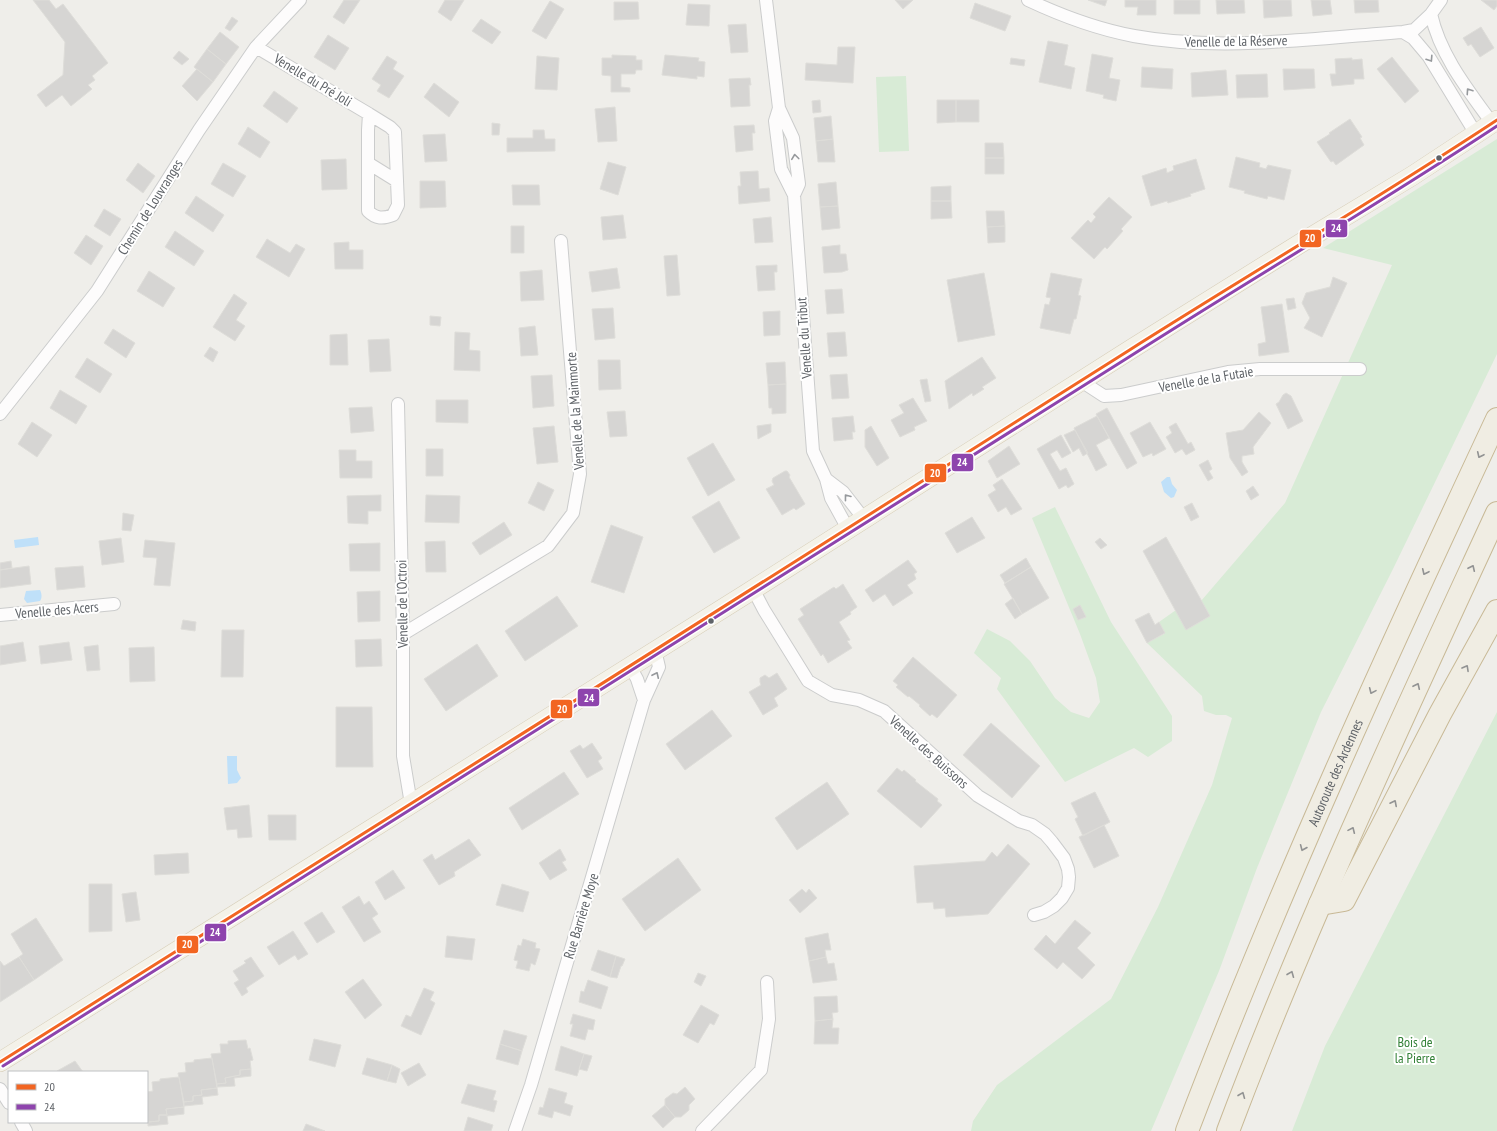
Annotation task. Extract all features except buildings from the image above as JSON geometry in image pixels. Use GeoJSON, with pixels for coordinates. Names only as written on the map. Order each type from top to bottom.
{"type":"FeatureCollection","features":[{"type":"Feature","properties":{"kind":"highway","name":"Autoroute des Ardennes"},"geometry":{"type":"LineString","coordinates":[[1187,1131],[1223,1036],[1331,782],[1420,584],[1497,419]]}},
{"type":"Feature","properties":{"kind":"highway"},"geometry":{"type":"LineString","coordinates":[[1228,1131],[1320,904],[1367,796],[1497,513]]}},
{"type":"Feature","properties":{"kind":"highway"},"geometry":{"type":"LineString","coordinates":[[1320,904],[1344,900],[1440,714],[1497,611]]}},
{"type":"Feature","properties":{"kind":"main road"},"geometry":{"type":"LineString","coordinates":[[0,1062],[412,804],[1081,381],[1301,243],[1412,176],[1494,121]]}},
{"type":"Feature","properties":{"kind":"street","name":"Chemin de Louvranges"},"geometry":{"type":"LineString","coordinates":[[0,414],[97,291],[199,130],[256,46],[300,0]]}},
{"type":"Feature","properties":{"kind":"street","name":"Venelle du Tribut"},"geometry":{"type":"LineString","coordinates":[[766,0],[779,108],[793,138],[799,184],[794,195],[813,451],[826,478],[831,498],[856,524]]}},
{"type":"Feature","properties":{"kind":"street","name":"Venelle de la Réserve"},"geometry":{"type":"LineString","coordinates":[[1028,0],[1058,14],[1093,26],[1134,36],[1176,42],[1208,44],[1276,41],[1414,30],[1431,14],[1441,0]]}},
{"type":"Feature","properties":{"kind":"street"},"geometry":{"type":"LineString","coordinates":[[1431,14],[1434,28],[1443,48],[1468,91],[1494,121]]}},
{"type":"Feature","properties":{"kind":"street"},"geometry":{"type":"LineString","coordinates":[[1402,32],[1413,38],[1425,52],[1476,134]]}},
{"type":"Feature","properties":{"kind":"street","name":"Venelle du Pré Joli"},"geometry":{"type":"LineString","coordinates":[[256,46],[369,114],[390,127],[395,132],[398,204],[393,215],[385,218],[375,217],[368,211],[369,114]]}},
{"type":"Feature","properties":{"kind":"street"},"geometry":{"type":"LineString","coordinates":[[368,163],[397,181]]}},
{"type":"Feature","properties":{"kind":"street","name":"Venelle de la Mainmorte"},"geometry":{"type":"LineString","coordinates":[[403,634],[548,546],[573,513],[580,474],[561,242]]}},
{"type":"Feature","properties":{"kind":"street","name":"Venelle de la Futaie"},"geometry":{"type":"LineString","coordinates":[[1081,381],[1104,396],[1121,395],[1228,372],[1260,370],[1360,369]]}},
{"type":"Feature","properties":{"kind":"street","name":"Venelle de l'Octroi"},"geometry":{"type":"LineString","coordinates":[[398,404],[403,634],[403,756],[412,804]]}},
{"type":"Feature","properties":{"kind":"street","name":"Venelle du Tribut"},"geometry":{"type":"LineString","coordinates":[[826,478],[843,492],[856,524]]}},
{"type":"Feature","properties":{"kind":"street","name":"Venelle des Buissons"},"geometry":{"type":"LineString","coordinates":[[753,589],[764,610],[808,681],[832,695],[859,700],[884,711],[978,796],[1019,821],[1032,825],[1045,834],[1052,842],[1064,858],[1068,869],[1068,888],[1062,898],[1054,906],[1044,912],[1034,915]]}},
{"type":"Feature","properties":{"kind":"street","name":"Venelle des Acers"},"geometry":{"type":"LineString","coordinates":[[0,615],[114,604]]}},
{"type":"Feature","properties":{"kind":"street","name":"Rue Barrière Moye"},"geometry":{"type":"LineString","coordinates":[[515,1131],[531,1085],[644,700],[660,667],[655,650]]}},
{"type":"Feature","properties":{"kind":"street"},"geometry":{"type":"LineString","coordinates":[[630,666],[637,679],[644,700]]}},
{"type":"Feature","properties":{"kind":"street"},"geometry":{"type":"LineString","coordinates":[[702,1131],[761,1070],[769,1019],[767,982]]}},
{"type":"Feature","properties":{"kind":"street"},"geometry":{"type":"LineString","coordinates":[[0,1089],[8,1101]]}},
{"type":"Feature","properties":{"kind":"green space"},"geometry":{"type":"Polygon","coordinates":[[[906,76],[909,151],[879,152],[876,77],[906,76]]]}},
{"type":"Feature","properties":{"kind":"green space"},"geometry":{"type":"Polygon","coordinates":[[[1497,139],[1497,354],[1393,569],[1321,712],[1257,868],[1219,971],[1151,1131],[971,1131],[973,1121],[997,1085],[1111,999],[1158,907],[1212,785],[1232,718],[1226,715],[1216,715],[1204,711],[1202,696],[1147,643],[1164,634],[1159,622],[1176,610],[1186,630],[1210,616],[1201,601],[1285,503],[1392,265],[1323,248],[1497,139]]]}},
{"type":"Feature","properties":{"kind":"green space"},"geometry":{"type":"Polygon","coordinates":[[[1055,507],[1111,622],[1172,716],[1172,741],[1148,757],[1134,748],[1065,782],[997,689],[1001,678],[974,653],[987,629],[1010,641],[1030,661],[1055,698],[1071,712],[1089,718],[1100,702],[1096,678],[1080,634],[1032,518],[1055,507]]]}},
{"type":"Feature","properties":{"kind":"green space","name":"Bois de la Pierre"},"geometry":{"type":"Polygon","coordinates":[[[1497,712],[1497,1131],[1292,1131],[1325,1046],[1497,712]]]}},
{"type":"Feature","properties":{"kind":"water"},"geometry":{"type":"Polygon","coordinates":[[[1167,477],[1170,477],[1172,484],[1177,490],[1174,497],[1171,498],[1164,492],[1161,482],[1167,477]]]}},
{"type":"Feature","properties":{"kind":"water"},"geometry":{"type":"Polygon","coordinates":[[[38,537],[39,545],[15,548],[14,540],[38,537]]]}},
{"type":"Feature","properties":{"kind":"water"},"geometry":{"type":"Polygon","coordinates":[[[40,590],[42,596],[40,601],[27,603],[24,599],[26,591],[40,590]]]}},
{"type":"Feature","properties":{"kind":"water"},"geometry":{"type":"Polygon","coordinates":[[[227,756],[237,756],[237,770],[241,778],[237,783],[228,784],[227,756]]]}},
{"type":"Feature","properties":{"kind":"transit line","name":"20"},"geometry":{"type":"LineString","coordinates":[[0,1062],[1174,322],[1406,179],[1497,120]]}},
{"type":"Feature","properties":{"kind":"transit line","name":"24"},"geometry":{"type":"LineString","coordinates":[[3,1066],[1175,328],[1406,185],[1497,126]]}}]}
